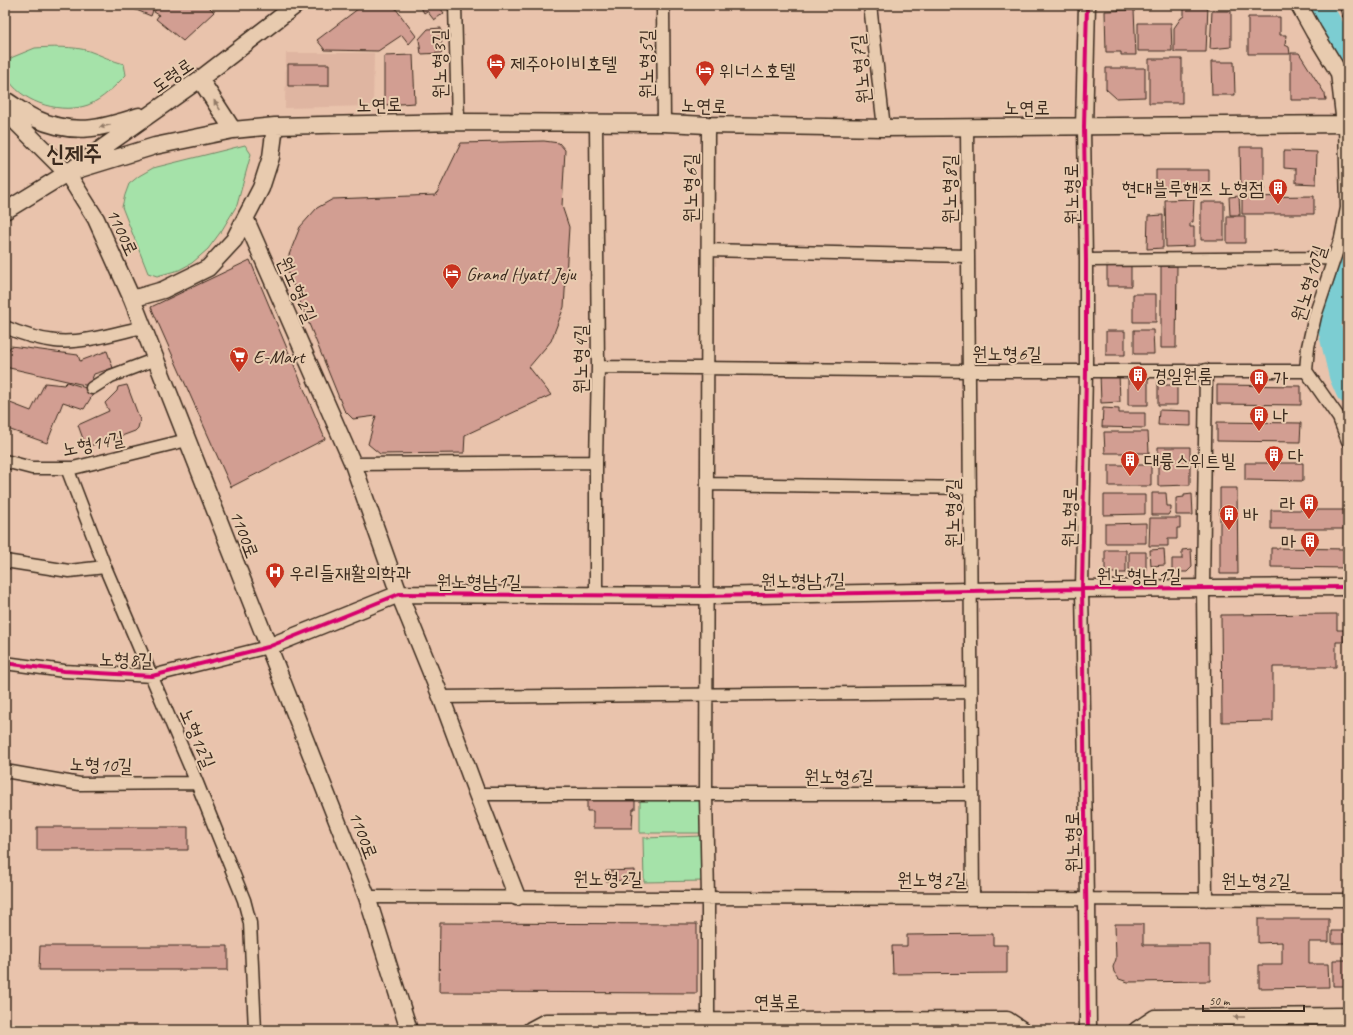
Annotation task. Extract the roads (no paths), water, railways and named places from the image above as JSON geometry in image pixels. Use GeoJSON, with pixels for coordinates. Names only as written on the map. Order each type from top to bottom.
{"type":"FeatureCollection","features":[{"type":"Feature","properties":{"kind":"main road","name":"도령로"},"geometry":{"type":"LineString","coordinates":[[68,173],[200,80],[296,5]]}},
{"type":"Feature","properties":{"kind":"main road","name":"원노형로"},"geometry":{"type":"LineString","coordinates":[[1084,127],[1087,5]]}},
{"type":"Feature","properties":{"kind":"main road"},"geometry":{"type":"LineString","coordinates":[[1299,5],[1339,73],[1346,124]]}},
{"type":"Feature","properties":{"kind":"main road"},"geometry":{"type":"LineString","coordinates":[[200,80],[233,130]]}},
{"type":"Feature","properties":{"kind":"main road"},"geometry":{"type":"LineString","coordinates":[[5,100],[34,118],[62,128],[90,130],[115,124],[156,110]]}},
{"type":"Feature","properties":{"kind":"main road","name":"1100로"},"geometry":{"type":"LineString","coordinates":[[5,111],[68,173],[96,219],[132,299],[367,897],[409,1030]]}},
{"type":"Feature","properties":{"kind":"main road","name":"노연로"},"geometry":{"type":"LineString","coordinates":[[68,173],[155,146],[233,130],[275,126],[458,122],[664,123],[884,128],[1346,124]]}},
{"type":"Feature","properties":{"kind":"main road"},"geometry":{"type":"LineString","coordinates":[[132,299],[163,290],[208,268],[234,240],[246,220],[261,188],[271,157],[275,126]]}},
{"type":"Feature","properties":{"kind":"main road"},"geometry":{"type":"LineString","coordinates":[[5,211],[68,173]]}},
{"type":"Feature","properties":{"kind":"main road","name":"원노형2길"},"geometry":{"type":"LineString","coordinates":[[246,220],[353,464],[399,594],[441,697],[517,897]]}},
{"type":"Feature","properties":{"kind":"main road","name":"원노형남1길"},"geometry":{"type":"LineString","coordinates":[[268,647],[399,594],[706,596],[1082,589],[1348,587]]}},
{"type":"Feature","properties":{"kind":"main road","name":"원노형로"},"geometry":{"type":"LineString","coordinates":[[1087,899],[1088,1030]]}},
{"type":"Feature","properties":{"kind":"main road"},"geometry":{"type":"LineString","coordinates":[[1137,1030],[1155,1018],[1348,1016]]}},
{"type":"Feature","properties":{"kind":"main road","name":"연북로"},"geometry":{"type":"LineString","coordinates":[[532,1030],[546,1022],[1007,1020],[1022,1030]]}},
{"type":"Feature","properties":{"kind":"street","name":"원노형3길"},"geometry":{"type":"LineString","coordinates":[[455,5],[458,122]]}},
{"type":"Feature","properties":{"kind":"street","name":"원노형5길"},"geometry":{"type":"LineString","coordinates":[[663,5],[664,123]]}},
{"type":"Feature","properties":{"kind":"street","name":"원노형7길"},"geometry":{"type":"LineString","coordinates":[[870,5],[884,128]]}},
{"type":"Feature","properties":{"kind":"street"},"geometry":{"type":"LineString","coordinates":[[1346,5],[1348,12]]}},
{"type":"Feature","properties":{"kind":"street","name":"원노형4길"},"geometry":{"type":"LineString","coordinates":[[596,123],[598,367],[596,596]]}},
{"type":"Feature","properties":{"kind":"street","name":"원노형10길"},"geometry":{"type":"LineString","coordinates":[[1306,371],[1308,346],[1314,316],[1341,238],[1346,208],[1346,124]]}},
{"type":"Feature","properties":{"kind":"street","name":"원노형6길"},"geometry":{"type":"LineString","coordinates":[[708,125],[706,596],[708,1021]]}},
{"type":"Feature","properties":{"kind":"street","name":"원노형로"},"geometry":{"type":"LineString","coordinates":[[1084,127],[1086,371],[1082,589],[1087,899]]}},
{"type":"Feature","properties":{"kind":"street","name":"원노형8길"},"geometry":{"type":"LineString","coordinates":[[967,128],[973,899]]}},
{"type":"Feature","properties":{"kind":"street","name":"원노형6길"},"geometry":{"type":"LineString","coordinates":[[708,250],[968,256]]}},
{"type":"Feature","properties":{"kind":"street"},"geometry":{"type":"LineString","coordinates":[[1086,260],[1333,258]]}},
{"type":"Feature","properties":{"kind":"street"},"geometry":{"type":"LineString","coordinates":[[5,327],[30,337],[56,341],[82,340],[143,327]]}},
{"type":"Feature","properties":{"kind":"street"},"geometry":{"type":"LineString","coordinates":[[92,388],[111,376],[156,359]]}},
{"type":"Feature","properties":{"kind":"street","name":"원노형6길"},"geometry":{"type":"LineString","coordinates":[[598,367],[969,371],[1306,371]]}},
{"type":"Feature","properties":{"kind":"street","name":"원노형남1길"},"geometry":{"type":"LineString","coordinates":[[1206,370],[1203,588],[1206,900]]}},
{"type":"Feature","properties":{"kind":"street"},"geometry":{"type":"LineString","coordinates":[[1306,371],[1339,418],[1348,441]]}},
{"type":"Feature","properties":{"kind":"street","name":"노형14길"},"geometry":{"type":"LineString","coordinates":[[5,461],[32,468],[73,468],[187,440]]}},
{"type":"Feature","properties":{"kind":"street"},"geometry":{"type":"LineString","coordinates":[[353,464],[596,462]]}},
{"type":"Feature","properties":{"kind":"street","name":"노형12길"},"geometry":{"type":"LineString","coordinates":[[68,468],[105,567],[197,783],[244,900],[250,923],[255,1030]]}},
{"type":"Feature","properties":{"kind":"street"},"geometry":{"type":"LineString","coordinates":[[707,484],[970,488]]}},
{"type":"Feature","properties":{"kind":"street"},"geometry":{"type":"LineString","coordinates":[[5,561],[69,571],[105,567]]}},
{"type":"Feature","properties":{"kind":"street","name":"노형8길"},"geometry":{"type":"LineString","coordinates":[[5,663],[64,671],[152,676],[268,647]]}},
{"type":"Feature","properties":{"kind":"street"},"geometry":{"type":"LineString","coordinates":[[441,697],[972,692]]}},
{"type":"Feature","properties":{"kind":"street","name":"노형10길"},"geometry":{"type":"LineString","coordinates":[[5,771],[80,784],[197,783]]}},
{"type":"Feature","properties":{"kind":"street"},"geometry":{"type":"LineString","coordinates":[[477,794],[706,794]]}},
{"type":"Feature","properties":{"kind":"street","name":"원노형6길"},"geometry":{"type":"LineString","coordinates":[[706,794],[972,794]]}},
{"type":"Feature","properties":{"kind":"street","name":"원노형2길"},"geometry":{"type":"LineString","coordinates":[[367,897],[1348,900]]}},
{"type":"Feature","properties":{"kind":"waterway"},"geometry":{"type":"LineString","coordinates":[[1319,5],[1348,54]]}},
{"type":"Feature","properties":{"kind":"waterway"},"geometry":{"type":"LineString","coordinates":[[1348,268],[1329,325],[1341,376],[1348,392]]}},
{"type":"Feature","properties":{"kind":"place","name":"제주아이비호텔"},"geometry":{"type":"Point","coordinates":[496,80]}},
{"type":"Feature","properties":{"kind":"place","name":"위너스호텔"},"geometry":{"type":"Point","coordinates":[705,87]}},
{"type":"Feature","properties":{"kind":"place","name":"현대블루핸즈 노형점"},"geometry":{"type":"Point","coordinates":[1278,205]}},
{"type":"Feature","properties":{"kind":"place","name":"Grand Hyatt Jeju"},"geometry":{"type":"Point","coordinates":[452,290]}},
{"type":"Feature","properties":{"kind":"place","name":"E-Mart"},"geometry":{"type":"Point","coordinates":[239,373]}},
{"type":"Feature","properties":{"kind":"place","name":"경일원룸"},"geometry":{"type":"Point","coordinates":[1138,392]}},
{"type":"Feature","properties":{"kind":"place","name":"가"},"geometry":{"type":"Point","coordinates":[1259,395]}},
{"type":"Feature","properties":{"kind":"place","name":"나"},"geometry":{"type":"Point","coordinates":[1259,432]}},
{"type":"Feature","properties":{"kind":"place","name":"다"},"geometry":{"type":"Point","coordinates":[1274,472]}},
{"type":"Feature","properties":{"kind":"place","name":"대륭스위트빌"},"geometry":{"type":"Point","coordinates":[1130,477]}},
{"type":"Feature","properties":{"kind":"place","name":"라"},"geometry":{"type":"Point","coordinates":[1309,520]}},
{"type":"Feature","properties":{"kind":"place","name":"바"},"geometry":{"type":"Point","coordinates":[1229,531]}},
{"type":"Feature","properties":{"kind":"place","name":"마"},"geometry":{"type":"Point","coordinates":[1310,558]}},
{"type":"Feature","properties":{"kind":"place","name":"우리들재활의학과"},"geometry":{"type":"Point","coordinates":[275,589]}},
{"type":"Feature","properties":{"kind":"district","name":"신제주"},"geometry":{"type":"Point","coordinates":[74,153]}}]}
